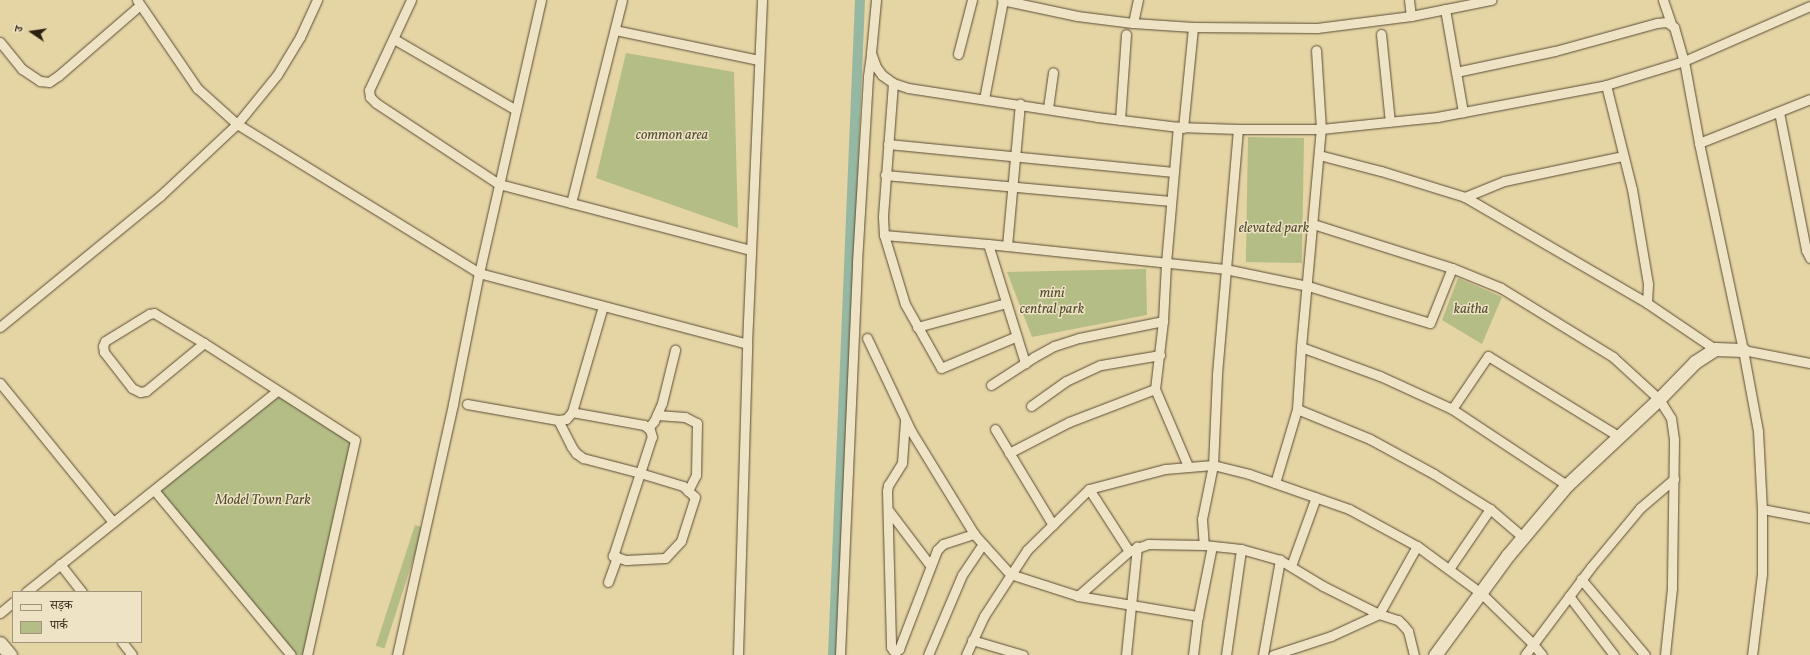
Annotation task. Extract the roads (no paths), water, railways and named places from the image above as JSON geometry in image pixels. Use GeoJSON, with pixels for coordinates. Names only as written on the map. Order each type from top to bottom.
{"type":"FeatureCollection","features":[{"type":"Feature","properties":{"kind":"street"},"geometry":{"type":"LineString","coordinates":[[0,327],[160,196],[237,124],[277,74],[300,37],[317,0]]}},
{"type":"Feature","properties":{"kind":"street"},"geometry":{"type":"LineString","coordinates":[[412,0],[369,90],[370,97],[376,103],[499,184],[751,250]]}},
{"type":"Feature","properties":{"kind":"street"},"geometry":{"type":"LineString","coordinates":[[397,655],[454,404],[479,273],[541,0]]}},
{"type":"Feature","properties":{"kind":"street"},"geometry":{"type":"LineString","coordinates":[[571,203],[622,0]]}},
{"type":"Feature","properties":{"kind":"street"},"geometry":{"type":"LineString","coordinates":[[738,655],[747,344],[762,0]]}},
{"type":"Feature","properties":{"kind":"street"},"geometry":{"type":"LineString","coordinates":[[840,655],[856,262],[868,76],[876,0]]}},
{"type":"Feature","properties":{"kind":"street"},"geometry":{"type":"LineString","coordinates":[[958,54],[972,0]]}},
{"type":"Feature","properties":{"kind":"street"},"geometry":{"type":"LineString","coordinates":[[984,99],[1002,0],[1077,16],[1193,28],[1317,28],[1411,16],[1469,2],[1491,0]]}},
{"type":"Feature","properties":{"kind":"street"},"geometry":{"type":"LineString","coordinates":[[1133,22],[1138,0]]}},
{"type":"Feature","properties":{"kind":"street"},"geometry":{"type":"LineString","coordinates":[[1409,0],[1411,16]]}},
{"type":"Feature","properties":{"kind":"street"},"geometry":{"type":"LineString","coordinates":[[1663,0],[1670,23],[1674,27],[1684,61],[1698,143],[1743,350],[1758,431],[1762,509],[1762,574],[1752,655]]}},
{"type":"Feature","properties":{"kind":"street"},"geometry":{"type":"LineString","coordinates":[[0,42],[22,70],[40,81],[49,82],[58,76],[139,2],[197,88],[237,124],[479,273],[747,344]]}},
{"type":"Feature","properties":{"kind":"street"},"geometry":{"type":"LineString","coordinates":[[871,53],[876,67],[882,75],[893,83],[908,88],[1120,120],[1180,127],[1321,130],[1437,117],[1606,85],[1684,61],[1810,6]]}},
{"type":"Feature","properties":{"kind":"street"},"geometry":{"type":"LineString","coordinates":[[1445,9],[1463,112]]}},
{"type":"Feature","properties":{"kind":"street"},"geometry":{"type":"LineString","coordinates":[[1456,72],[1555,51],[1657,23],[1670,23]]}},
{"type":"Feature","properties":{"kind":"street"},"geometry":{"type":"LineString","coordinates":[[1188,466],[1155,389],[1160,355],[1174,172],[1193,28]]}},
{"type":"Feature","properties":{"kind":"street"},"geometry":{"type":"LineString","coordinates":[[615,30],[759,60]]}},
{"type":"Feature","properties":{"kind":"street"},"geometry":{"type":"LineString","coordinates":[[1120,120],[1126,34]]}},
{"type":"Feature","properties":{"kind":"street"},"geometry":{"type":"LineString","coordinates":[[1381,34],[1390,122]]}},
{"type":"Feature","properties":{"kind":"street"},"geometry":{"type":"LineString","coordinates":[[394,39],[516,110]]}},
{"type":"Feature","properties":{"kind":"street"},"geometry":{"type":"LineString","coordinates":[[1275,483],[1297,409],[1301,347],[1308,286],[1321,130],[1316,50]]}},
{"type":"Feature","properties":{"kind":"street"},"geometry":{"type":"LineString","coordinates":[[1048,108],[1053,72]]}},
{"type":"Feature","properties":{"kind":"street"},"geometry":{"type":"LineString","coordinates":[[893,83],[883,217],[884,235],[905,304],[941,368],[1017,336]]}},
{"type":"Feature","properties":{"kind":"street"},"geometry":{"type":"LineString","coordinates":[[1606,85],[1632,190],[1648,284],[1647,303]]}},
{"type":"Feature","properties":{"kind":"street"},"geometry":{"type":"LineString","coordinates":[[1698,143],[1779,112],[1810,98]]}},
{"type":"Feature","properties":{"kind":"street"},"geometry":{"type":"LineString","coordinates":[[1007,246],[1020,104]]}},
{"type":"Feature","properties":{"kind":"street"},"geometry":{"type":"LineString","coordinates":[[1779,112],[1806,250],[1810,258]]}},
{"type":"Feature","properties":{"kind":"street"},"geometry":{"type":"LineString","coordinates":[[1193,655],[1208,545],[1202,519],[1213,465],[1217,375],[1238,129]]}},
{"type":"Feature","properties":{"kind":"street"},"geometry":{"type":"LineString","coordinates":[[888,144],[1016,157],[1100,163],[1174,172]]}},
{"type":"Feature","properties":{"kind":"street"},"geometry":{"type":"LineString","coordinates":[[1319,155],[1381,171],[1465,197],[1647,303],[1715,349],[1743,350],[1810,362]]}},
{"type":"Feature","properties":{"kind":"street"},"geometry":{"type":"LineString","coordinates":[[1465,197],[1504,181],[1623,156]]}},
{"type":"Feature","properties":{"kind":"street"},"geometry":{"type":"LineString","coordinates":[[886,175],[1171,201]]}},
{"type":"Feature","properties":{"kind":"street"},"geometry":{"type":"LineString","coordinates":[[1313,224],[1452,268],[1500,288],[1613,357],[1659,399],[1670,418],[1674,439],[1672,588],[1665,655]]}},
{"type":"Feature","properties":{"kind":"street"},"geometry":{"type":"LineString","coordinates":[[884,235],[988,244],[1225,269],[1308,286],[1430,322],[1452,268]]}},
{"type":"Feature","properties":{"kind":"street"},"geometry":{"type":"LineString","coordinates":[[988,244],[1025,362]]}},
{"type":"Feature","properties":{"kind":"street"},"geometry":{"type":"LineString","coordinates":[[917,327],[1006,303]]}},
{"type":"Feature","properties":{"kind":"street"},"geometry":{"type":"LineString","coordinates":[[467,404],[558,420],[566,419],[572,412],[603,306]]}},
{"type":"Feature","properties":{"kind":"street"},"geometry":{"type":"LineString","coordinates":[[204,343],[146,391],[140,392],[132,388],[104,352],[103,346],[105,341],[149,314],[154,313],[204,343],[355,440],[307,655]]}},
{"type":"Feature","properties":{"kind":"street"},"geometry":{"type":"LineString","coordinates":[[991,385],[1025,362],[1054,346],[1078,338],[1163,320]]}},
{"type":"Feature","properties":{"kind":"street"},"geometry":{"type":"LineString","coordinates":[[867,338],[906,420],[974,534],[1010,574],[1078,596],[1198,616]]}},
{"type":"Feature","properties":{"kind":"street"},"geometry":{"type":"LineString","coordinates":[[1301,347],[1380,376],[1452,409],[1567,485]]}},
{"type":"Feature","properties":{"kind":"street"},"geometry":{"type":"LineString","coordinates":[[1435,655],[1508,555],[1524,538],[1567,485],[1659,399],[1695,362],[1715,349]]}},
{"type":"Feature","properties":{"kind":"street"},"geometry":{"type":"LineString","coordinates":[[648,428],[657,415],[675,350]]}},
{"type":"Feature","properties":{"kind":"street"},"geometry":{"type":"LineString","coordinates":[[1031,406],[1066,381],[1094,368],[1106,364],[1160,355]]}},
{"type":"Feature","properties":{"kind":"street"},"geometry":{"type":"LineString","coordinates":[[1452,409],[1488,356],[1618,436]]}},
{"type":"Feature","properties":{"kind":"street"},"geometry":{"type":"LineString","coordinates":[[0,383],[113,522]]}},
{"type":"Feature","properties":{"kind":"street"},"geometry":{"type":"LineString","coordinates":[[1010,453],[1069,422],[1155,389]]}},
{"type":"Feature","properties":{"kind":"street"},"geometry":{"type":"LineString","coordinates":[[27,591],[277,391]]}},
{"type":"Feature","properties":{"kind":"street"},"geometry":{"type":"LineString","coordinates":[[1297,409],[1398,453],[1490,509],[1524,538]]}},
{"type":"Feature","properties":{"kind":"street"},"geometry":{"type":"LineString","coordinates":[[558,420],[576,454],[583,458],[640,473],[683,486],[694,497],[681,541],[665,558],[626,560],[613,556],[640,473],[652,437],[648,428],[644,425],[572,412]]}},
{"type":"Feature","properties":{"kind":"street"},"geometry":{"type":"LineString","coordinates":[[657,415],[685,417],[697,423],[696,475],[688,491]]}},
{"type":"Feature","properties":{"kind":"street"},"geometry":{"type":"LineString","coordinates":[[906,420],[902,463],[899,470],[888,485],[891,647],[895,653],[899,649],[937,550],[943,544],[974,534]]}},
{"type":"Feature","properties":{"kind":"street"},"geometry":{"type":"LineString","coordinates":[[995,429],[1053,525]]}},
{"type":"Feature","properties":{"kind":"street"},"geometry":{"type":"LineString","coordinates":[[966,655],[984,616],[1027,550],[1089,489],[1165,469],[1213,465],[1249,474],[1349,509],[1416,546],[1480,592],[1533,644],[1542,655]]}},
{"type":"Feature","properties":{"kind":"street"},"geometry":{"type":"LineString","coordinates":[[1525,655],[1581,579],[1640,508],[1674,479]]}},
{"type":"Feature","properties":{"kind":"street"},"geometry":{"type":"LineString","coordinates":[[1089,489],[1133,549],[1132,606],[1126,655]]}},
{"type":"Feature","properties":{"kind":"street"},"geometry":{"type":"LineString","coordinates":[[154,490],[291,655]]}},
{"type":"Feature","properties":{"kind":"street"},"geometry":{"type":"LineString","coordinates":[[1291,566],[1316,497]]}},
{"type":"Feature","properties":{"kind":"street"},"geometry":{"type":"LineString","coordinates":[[1449,569],[1490,509]]}},
{"type":"Feature","properties":{"kind":"street"},"geometry":{"type":"LineString","coordinates":[[1762,509],[1810,518]]}},
{"type":"Feature","properties":{"kind":"street"},"geometry":{"type":"LineString","coordinates":[[889,511],[930,565]]}},
{"type":"Feature","properties":{"kind":"street"},"geometry":{"type":"LineString","coordinates":[[928,655],[962,575],[983,544]]}},
{"type":"Feature","properties":{"kind":"street"},"geometry":{"type":"LineString","coordinates":[[1078,596],[1133,549],[1154,544],[1208,545],[1241,549],[1280,560],[1324,586],[1379,614],[1398,620],[1408,631],[1414,655]]}},
{"type":"Feature","properties":{"kind":"street"},"geometry":{"type":"LineString","coordinates":[[1273,655],[1331,636],[1379,614],[1416,546]]}},
{"type":"Feature","properties":{"kind":"street"},"geometry":{"type":"LineString","coordinates":[[1226,655],[1241,549]]}},
{"type":"Feature","properties":{"kind":"street"},"geometry":{"type":"LineString","coordinates":[[608,582],[617,557]]}},
{"type":"Feature","properties":{"kind":"street"},"geometry":{"type":"LineString","coordinates":[[1263,655],[1280,560]]}},
{"type":"Feature","properties":{"kind":"street"},"geometry":{"type":"LineString","coordinates":[[60,564],[81,591]]}},
{"type":"Feature","properties":{"kind":"street"},"geometry":{"type":"LineString","coordinates":[[1581,579],[1644,655]]}},
{"type":"Feature","properties":{"kind":"street"},"geometry":{"type":"LineString","coordinates":[[1569,596],[1614,655]]}},
{"type":"Feature","properties":{"kind":"street"},"geometry":{"type":"LineString","coordinates":[[0,613],[12,603]]}},
{"type":"Feature","properties":{"kind":"street"},"geometry":{"type":"LineString","coordinates":[[972,640],[1023,655]]}},
{"type":"Feature","properties":{"kind":"street"},"geometry":{"type":"LineString","coordinates":[[0,643],[10,655]]}},
{"type":"Feature","properties":{"kind":"street"},"geometry":{"type":"LineString","coordinates":[[123,643],[132,655]]}},
{"type":"Feature","properties":{"kind":"waterway"},"geometry":{"type":"LineString","coordinates":[[833,655],[860,0]]}},
{"type":"Feature","properties":{"kind":"park label","name":"common area"},"geometry":{"type":"Point","coordinates":[672,136]}},
{"type":"Feature","properties":{"kind":"park label","name":"elevated park"},"geometry":{"type":"Point","coordinates":[1274,229]}},
{"type":"Feature","properties":{"kind":"park label","name":"mini central park"},"geometry":{"type":"Point","coordinates":[1052,302]}},
{"type":"Feature","properties":{"kind":"park label","name":"kaitha"},"geometry":{"type":"Point","coordinates":[1471,310]}},
{"type":"Feature","properties":{"kind":"park label","name":"Model Town Park"},"geometry":{"type":"Point","coordinates":[263,501]}}]}
